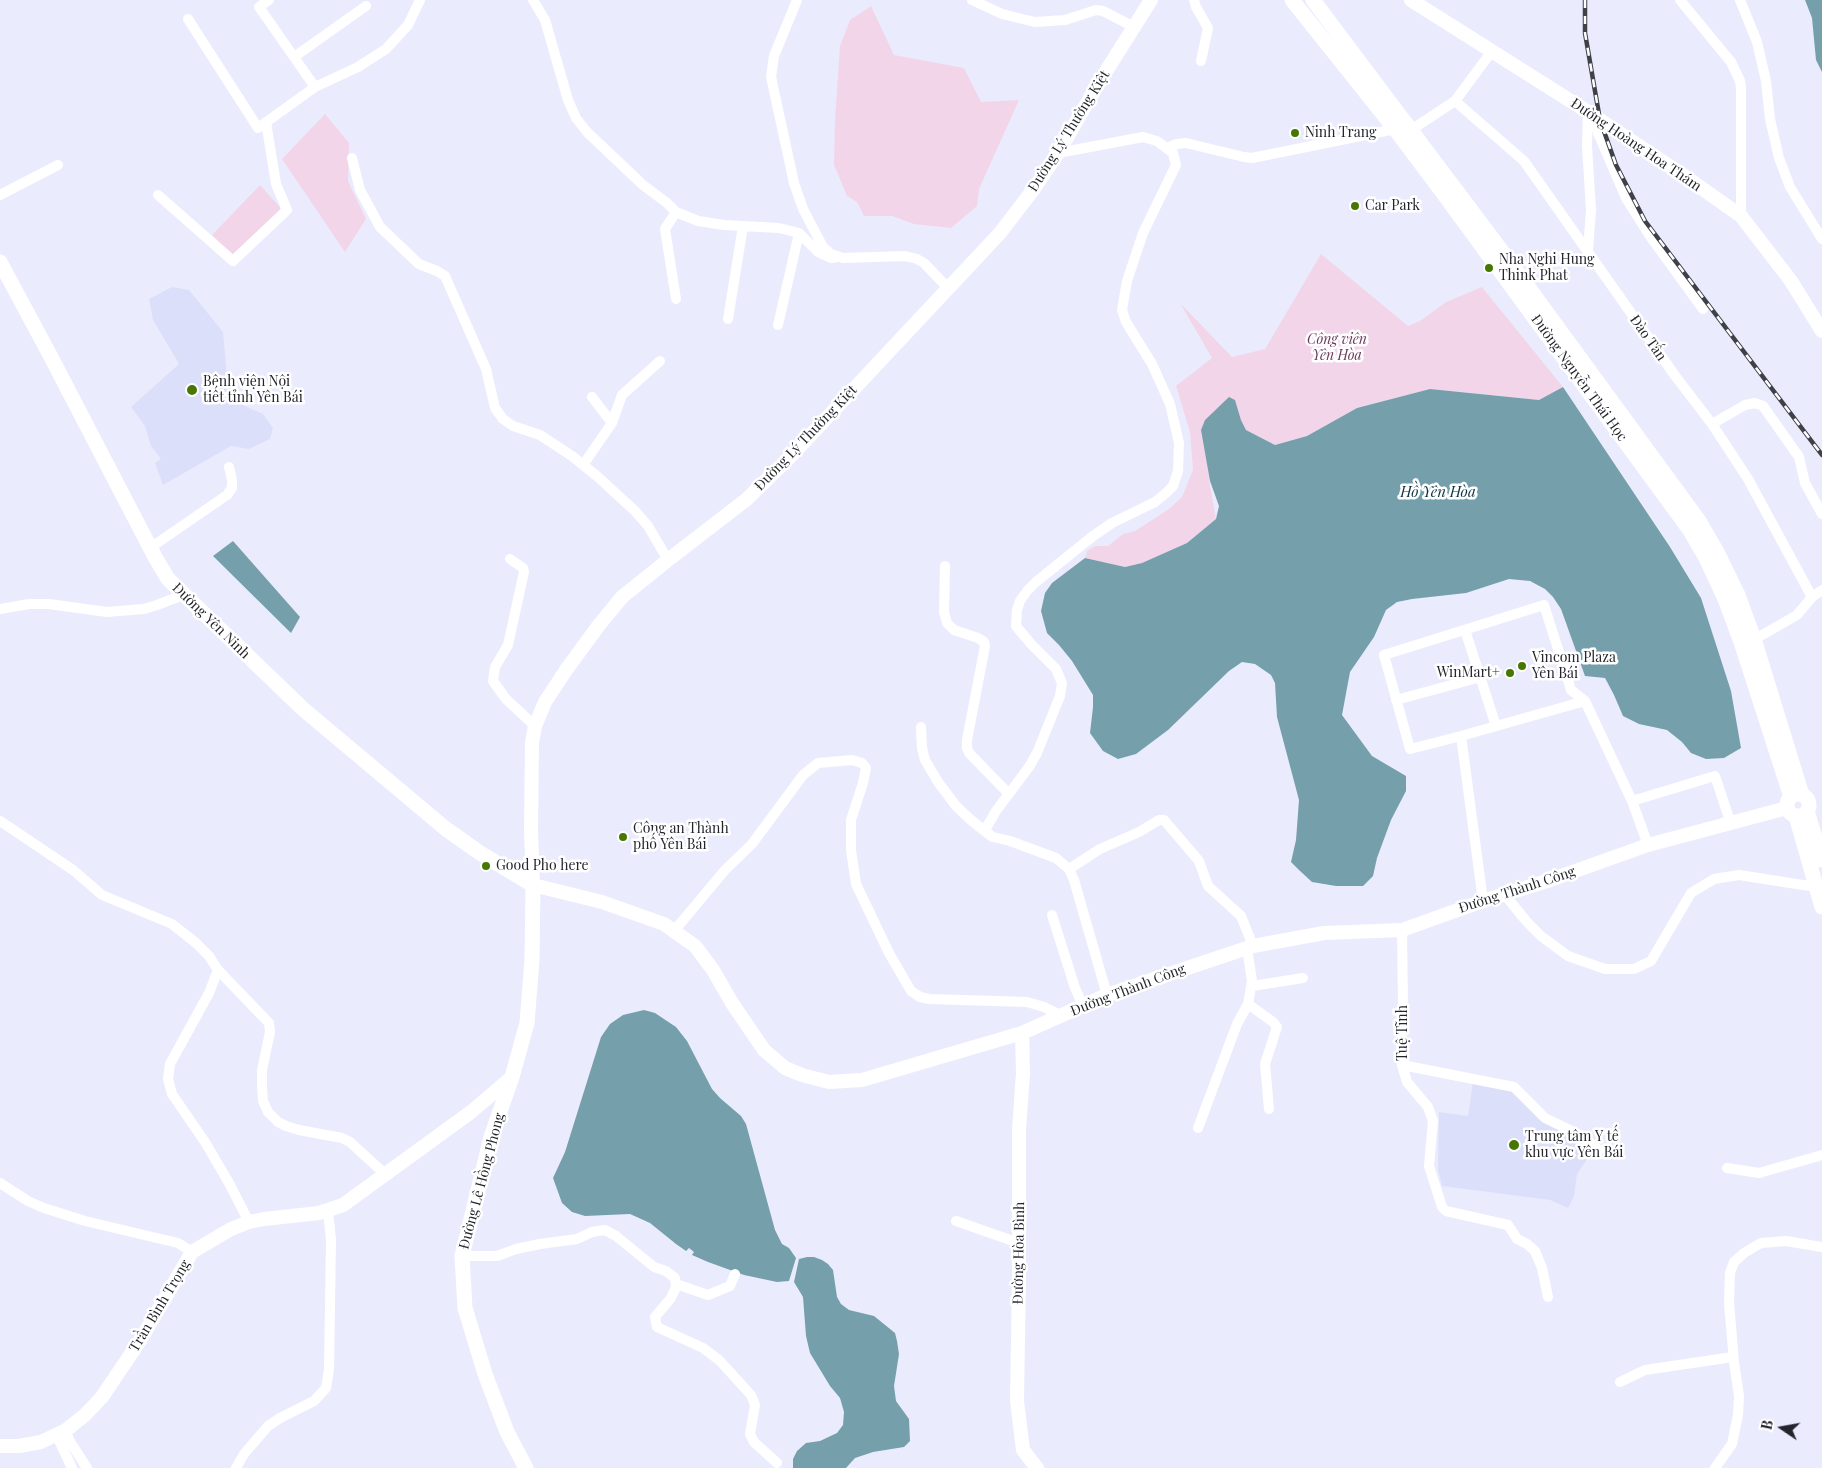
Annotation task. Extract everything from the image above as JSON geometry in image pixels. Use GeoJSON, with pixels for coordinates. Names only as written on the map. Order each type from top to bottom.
{"type":"FeatureCollection","features":[{"type":"Feature","properties":{"kind":"main road","name":"Đường Lý Thường Kiệt"},"geometry":{"type":"LineString","coordinates":[[533,885],[532,743],[535,726],[545,702],[561,678],[611,609],[622,597],[747,499],[791,456],[1000,233],[1058,153],[1098,84],[1151,0]]}},
{"type":"Feature","properties":{"kind":"main road","name":"Đường Nguyễn Thái Học"},"geometry":{"type":"LineString","coordinates":[[1292,0],[1395,129],[1689,529],[1706,558],[1725,600],[1748,642]]}},
{"type":"Feature","properties":{"kind":"main road","name":"Đường Nguyễn Thái Học"},"geometry":{"type":"LineString","coordinates":[[1313,0],[1699,521],[1717,552],[1738,595],[1748,642],[1797,805],[1822,907]]}},
{"type":"Feature","properties":{"kind":"main road","name":"Đường Hoàng Hoa Thám"},"geometry":{"type":"LineString","coordinates":[[1411,0],[1592,115],[1741,216],[1791,281],[1822,332]]}},
{"type":"Feature","properties":{"kind":"main road","name":"Đường Yên Ninh"},"geometry":{"type":"LineString","coordinates":[[0,262],[168,579],[303,709],[446,829],[480,853],[533,885]]}},
{"type":"Feature","properties":{"kind":"main road","name":"Đường Nguyễn Thái Học"},"geometry":{"type":"LineString","coordinates":[[1797,805],[1822,860]]}},
{"type":"Feature","properties":{"kind":"main road","name":"Đường Thành Công"},"geometry":{"type":"LineString","coordinates":[[533,885],[602,902],[664,924],[695,946],[713,970],[732,1004],[764,1050],[786,1068],[802,1075],[829,1082],[862,1080],[1022,1033],[1107,995],[1203,961],[1250,947],[1324,932],[1402,930],[1648,845],[1797,805]]}},
{"type":"Feature","properties":{"kind":"main road","name":"Đường Lê Hồng Phong"},"geometry":{"type":"LineString","coordinates":[[526,1468],[507,1432],[485,1374],[464,1308],[462,1256],[491,1137],[512,1077],[527,1023],[532,960],[533,885]]}},
{"type":"Feature","properties":{"kind":"main road","name":"Đường Hòa Bình"},"geometry":{"type":"LineString","coordinates":[[1022,1033],[1023,1073],[1019,1130],[1017,1401],[1023,1450],[1037,1468]]}},
{"type":"Feature","properties":{"kind":"main road","name":"Trần Bình Trọng"},"geometry":{"type":"LineString","coordinates":[[0,1446],[18,1446],[41,1442],[61,1432],[85,1415],[102,1397],[141,1339],[192,1252],[231,1229],[249,1222],[328,1211],[343,1205],[386,1175],[407,1156],[471,1112],[512,1077]]}},
{"type":"Feature","properties":{"kind":"street"},"geometry":{"type":"LineString","coordinates":[[269,0],[259,7],[315,87]]}},
{"type":"Feature","properties":{"kind":"street"},"geometry":{"type":"LineString","coordinates":[[188,19],[258,128],[315,87],[358,68],[386,49],[408,24],[420,0]]}},
{"type":"Feature","properties":{"kind":"street"},"geometry":{"type":"LineString","coordinates":[[533,0],[545,20],[568,100],[580,124],[643,185],[676,212],[698,221],[724,225],[779,228],[799,233],[818,252],[831,258],[905,256],[918,259],[949,289]]}},
{"type":"Feature","properties":{"kind":"street"},"geometry":{"type":"LineString","coordinates":[[797,0],[774,56],[772,85],[794,183],[803,209],[823,247],[837,257]]}},
{"type":"Feature","properties":{"kind":"street"},"geometry":{"type":"LineString","coordinates":[[972,0],[1002,14],[1036,22],[1065,20],[1096,10],[1103,11],[1134,28]]}},
{"type":"Feature","properties":{"kind":"street"},"geometry":{"type":"LineString","coordinates":[[1194,0],[1208,28],[1201,61]]}},
{"type":"Feature","properties":{"kind":"street"},"geometry":{"type":"LineString","coordinates":[[1680,0],[1731,62],[1740,81],[1741,216]]}},
{"type":"Feature","properties":{"kind":"street"},"geometry":{"type":"LineString","coordinates":[[1740,0],[1757,42],[1766,80],[1770,119],[1779,158],[1790,187],[1822,239]]}},
{"type":"Feature","properties":{"kind":"street"},"geometry":{"type":"LineString","coordinates":[[294,57],[366,6]]}},
{"type":"Feature","properties":{"kind":"street"},"geometry":{"type":"LineString","coordinates":[[1411,130],[1455,101],[1492,51]]}},
{"type":"Feature","properties":{"kind":"street","name":"Đào Tấn"},"geometry":{"type":"LineString","coordinates":[[1455,101],[1524,161],[1644,332],[1712,424],[1748,479],[1812,597]]}},
{"type":"Feature","properties":{"kind":"street"},"geometry":{"type":"LineString","coordinates":[[1588,250],[1591,210],[1587,146],[1592,115]]}},
{"type":"Feature","properties":{"kind":"street"},"geometry":{"type":"LineString","coordinates":[[1592,115],[1626,198],[1650,236],[1703,309]]}},
{"type":"Feature","properties":{"kind":"street"},"geometry":{"type":"LineString","coordinates":[[158,195],[233,261],[287,210],[276,184],[266,122]]}},
{"type":"Feature","properties":{"kind":"street"},"geometry":{"type":"LineString","coordinates":[[1167,148],[1186,143],[1252,158],[1395,129]]}},
{"type":"Feature","properties":{"kind":"street"},"geometry":{"type":"LineString","coordinates":[[987,833],[987,824],[1037,754],[1060,696],[1062,683],[1056,669],[1030,644],[1016,626],[1017,610],[1020,601],[1036,582],[1093,536],[1112,523],[1155,502],[1166,493],[1173,486],[1178,471],[1179,443],[1170,404],[1152,364],[1126,322],[1122,310],[1127,281],[1143,233],[1176,165],[1173,153],[1158,140],[1143,137],[1058,153]]}},
{"type":"Feature","properties":{"kind":"street"},"geometry":{"type":"LineString","coordinates":[[352,158],[360,190],[380,227],[419,264],[445,276],[486,369],[495,408],[503,419],[513,426],[540,435],[583,464],[641,518],[648,526],[668,560]]}},
{"type":"Feature","properties":{"kind":"street"},"geometry":{"type":"LineString","coordinates":[[0,195],[58,165]]}},
{"type":"Feature","properties":{"kind":"street"},"geometry":{"type":"LineString","coordinates":[[676,212],[665,229],[676,299]]}},
{"type":"Feature","properties":{"kind":"street"},"geometry":{"type":"LineString","coordinates":[[728,318],[743,226]]}},
{"type":"Feature","properties":{"kind":"street"},"geometry":{"type":"LineString","coordinates":[[778,325],[799,233]]}},
{"type":"Feature","properties":{"kind":"street"},"geometry":{"type":"LineString","coordinates":[[583,464],[612,424],[622,395],[660,361]]}},
{"type":"Feature","properties":{"kind":"street"},"geometry":{"type":"LineString","coordinates":[[592,397],[612,424]]}},
{"type":"Feature","properties":{"kind":"street"},"geometry":{"type":"LineString","coordinates":[[1712,424],[1745,405],[1756,403],[1763,406],[1799,457],[1805,483],[1822,514]]}},
{"type":"Feature","properties":{"kind":"street"},"geometry":{"type":"LineString","coordinates":[[150,548],[228,495],[232,488],[229,467]]}},
{"type":"Feature","properties":{"kind":"street"},"geometry":{"type":"LineString","coordinates":[[510,559],[523,568],[524,572],[508,644],[495,668],[493,681],[506,699],[535,726]]}},
{"type":"Feature","properties":{"kind":"street"},"geometry":{"type":"LineString","coordinates":[[945,566],[944,612],[947,623],[954,630],[978,638],[984,642],[985,646],[967,748],[969,753],[1009,794]]}},
{"type":"Feature","properties":{"kind":"street"},"geometry":{"type":"LineString","coordinates":[[1748,642],[1797,615],[1812,597],[1822,590]]}},
{"type":"Feature","properties":{"kind":"street"},"geometry":{"type":"LineString","coordinates":[[0,608],[29,604],[49,604],[107,612],[144,609],[183,594]]}},
{"type":"Feature","properties":{"kind":"street"},"geometry":{"type":"LineString","coordinates":[[1584,701],[1410,749],[1384,655],[1544,605],[1571,690],[1584,701],[1632,801],[1648,845]]}},
{"type":"Feature","properties":{"kind":"street"},"geometry":{"type":"LineString","coordinates":[[1465,630],[1496,726]]}},
{"type":"Feature","properties":{"kind":"street"},"geometry":{"type":"LineString","coordinates":[[1396,700],[1480,677]]}},
{"type":"Feature","properties":{"kind":"street"},"geometry":{"type":"LineString","coordinates":[[921,727],[922,748],[925,760],[938,782],[956,806],[993,837],[1010,841],[1056,858],[1069,869],[1074,880],[1107,995]]}},
{"type":"Feature","properties":{"kind":"street"},"geometry":{"type":"LineString","coordinates":[[1461,736],[1483,901]]}},
{"type":"Feature","properties":{"kind":"street"},"geometry":{"type":"LineString","coordinates":[[674,931],[725,870],[757,837],[803,774],[818,763],[852,760],[862,763],[866,768],[851,820],[851,850],[856,884],[889,953],[911,991],[920,997],[929,999],[1027,1002],[1044,1007],[1062,1016]]}},
{"type":"Feature","properties":{"kind":"street"},"geometry":{"type":"LineString","coordinates":[[1632,801],[1715,776],[1731,824]]}},
{"type":"Feature","properties":{"kind":"street"},"geometry":{"type":"LineString","coordinates":[[1069,869],[1100,849],[1139,832],[1159,820],[1164,820],[1200,861],[1208,886],[1241,916],[1250,947],[1252,986],[1248,1004],[1237,1024],[1198,1128]]}},
{"type":"Feature","properties":{"kind":"street"},"geometry":{"type":"LineString","coordinates":[[0,821],[73,870],[102,895],[172,924],[196,943],[209,956],[218,970],[269,1023],[270,1032],[262,1070],[264,1102],[268,1112],[278,1122],[286,1126],[342,1138],[350,1142],[386,1175]]}},
{"type":"Feature","properties":{"kind":"street"},"geometry":{"type":"LineString","coordinates":[[1505,895],[1527,922],[1560,951],[1582,962],[1605,969],[1634,969],[1651,961],[1691,893],[1714,879],[1739,875],[1816,887]]}},
{"type":"Feature","properties":{"kind":"street"},"geometry":{"type":"LineString","coordinates":[[1052,915],[1075,988],[1083,1006]]}},
{"type":"Feature","properties":{"kind":"street","name":"Tuệ Tĩnh"},"geometry":{"type":"LineString","coordinates":[[1402,930],[1402,1065],[1407,1082],[1428,1107],[1433,1121],[1429,1166],[1442,1207],[1446,1212],[1508,1225],[1517,1239],[1531,1246],[1535,1251],[1542,1268],[1548,1297]]}},
{"type":"Feature","properties":{"kind":"street"},"geometry":{"type":"LineString","coordinates":[[218,970],[209,993],[170,1064],[168,1079],[172,1094],[205,1142],[249,1222]]}},
{"type":"Feature","properties":{"kind":"street"},"geometry":{"type":"LineString","coordinates":[[1252,986],[1303,978]]}},
{"type":"Feature","properties":{"kind":"street"},"geometry":{"type":"LineString","coordinates":[[1248,1004],[1277,1027],[1265,1064],[1269,1109]]}},
{"type":"Feature","properties":{"kind":"street"},"geometry":{"type":"LineString","coordinates":[[1402,1065],[1514,1087],[1545,1118],[1580,1135],[1599,1150]]}},
{"type":"Feature","properties":{"kind":"street"},"geometry":{"type":"LineString","coordinates":[[1726,1168],[1758,1173],[1822,1155]]}},
{"type":"Feature","properties":{"kind":"street"},"geometry":{"type":"LineString","coordinates":[[0,1183],[28,1201],[44,1208],[85,1221],[178,1243],[192,1252]]}},
{"type":"Feature","properties":{"kind":"street"},"geometry":{"type":"LineString","coordinates":[[236,1468],[244,1454],[268,1426],[314,1401],[326,1388],[329,1370],[331,1240],[328,1211]]}},
{"type":"Feature","properties":{"kind":"street"},"geometry":{"type":"LineString","coordinates":[[956,1221],[1019,1243]]}},
{"type":"Feature","properties":{"kind":"street"},"geometry":{"type":"LineString","coordinates":[[462,1256],[497,1256],[516,1249],[577,1239],[592,1232],[605,1230],[628,1245],[654,1267],[666,1271],[675,1278],[676,1284],[671,1298],[655,1317],[657,1327],[703,1348],[719,1360],[751,1395],[756,1405],[750,1434],[754,1442],[777,1463]]}},
{"type":"Feature","properties":{"kind":"street"},"geometry":{"type":"LineString","coordinates":[[1715,1468],[1732,1444],[1738,1415],[1739,1396],[1729,1303],[1730,1273],[1734,1262],[1744,1253],[1761,1243],[1786,1241],[1822,1247]]}},
{"type":"Feature","properties":{"kind":"street"},"geometry":{"type":"LineString","coordinates":[[676,1284],[708,1295],[730,1286],[735,1274]]}},
{"type":"Feature","properties":{"kind":"street"},"geometry":{"type":"LineString","coordinates":[[1620,1382],[1645,1370],[1734,1357]]}},
{"type":"Feature","properties":{"kind":"street"},"geometry":{"type":"LineString","coordinates":[[61,1432],[72,1468]]}},
{"type":"Feature","properties":{"kind":"street"},"geometry":{"type":"LineString","coordinates":[[61,1432],[70,1440],[87,1468]]}},
{"type":"Feature","properties":{"kind":"shaded area","name":"Bệnh viện Nội tiết tỉnh Yên Bái"},"geometry":{"type":"Polygon","coordinates":[[[172,287],[189,290],[223,332],[227,377],[238,403],[263,414],[273,428],[270,439],[249,449],[231,446],[163,485],[155,463],[161,459],[151,446],[145,426],[131,407],[179,364],[153,320],[149,299],[172,287]]]}},
{"type":"Feature","properties":{"kind":"shaded area","name":"Trung tâm Y tế khu vực Yên Bái"},"geometry":{"type":"Polygon","coordinates":[[[1473,1082],[1513,1089],[1594,1149],[1577,1174],[1574,1196],[1568,1208],[1550,1200],[1442,1186],[1438,1169],[1439,1112],[1468,1116],[1473,1082]]]}},
{"type":"Feature","properties":{"kind":"green space"},"geometry":{"type":"Polygon","coordinates":[[[871,6],[894,55],[964,68],[981,102],[1019,100],[979,189],[977,206],[951,228],[914,224],[892,216],[864,216],[857,202],[847,196],[834,165],[840,46],[850,20],[871,6]]]}},
{"type":"Feature","properties":{"kind":"green space"},"geometry":{"type":"Polygon","coordinates":[[[325,114],[349,143],[348,181],[366,219],[345,252],[282,159],[325,114]]]}},
{"type":"Feature","properties":{"kind":"green space"},"geometry":{"type":"Polygon","coordinates":[[[260,185],[280,207],[280,210],[234,256],[212,235],[260,185]]]}},
{"type":"Feature","properties":{"kind":"green space","name":"Công viên Yên Hòa"},"geometry":{"type":"Polygon","coordinates":[[[1321,254],[1408,326],[1420,321],[1446,302],[1482,287],[1563,387],[1539,400],[1430,389],[1357,408],[1307,436],[1275,445],[1246,430],[1235,400],[1211,483],[1208,474],[1216,519],[1187,543],[1142,563],[1125,567],[1085,558],[1087,551],[1095,546],[1108,546],[1123,534],[1135,531],[1169,509],[1182,497],[1193,470],[1190,432],[1176,386],[1212,358],[1180,303],[1232,357],[1265,349],[1321,254]]]}},
{"type":"Feature","properties":{"kind":"water"},"geometry":{"type":"Polygon","coordinates":[[[1805,0],[1822,0],[1822,72],[1816,60],[1812,18],[1805,0]]]}},
{"type":"Feature","properties":{"kind":"water","name":"Hồ Yên Hòa"},"geometry":{"type":"Polygon","coordinates":[[[1563,387],[1670,547],[1701,598],[1731,691],[1741,748],[1724,758],[1706,759],[1691,753],[1682,742],[1667,730],[1639,724],[1623,716],[1605,678],[1585,676],[1561,609],[1553,597],[1545,589],[1530,581],[1509,579],[1466,593],[1397,602],[1386,610],[1374,637],[1350,672],[1342,715],[1372,756],[1406,776],[1406,791],[1391,820],[1377,858],[1373,876],[1363,886],[1336,886],[1312,882],[1291,862],[1296,840],[1299,800],[1277,717],[1275,683],[1271,675],[1255,664],[1242,662],[1229,671],[1168,730],[1136,754],[1118,759],[1103,751],[1090,733],[1093,695],[1072,661],[1047,633],[1041,611],[1045,593],[1052,583],[1085,558],[1125,567],[1142,563],[1187,543],[1216,519],[1219,506],[1210,481],[1201,430],[1205,420],[1229,397],[1235,400],[1246,430],[1275,445],[1307,436],[1357,408],[1430,389],[1539,400],[1563,387]]]}},
{"type":"Feature","properties":{"kind":"water"},"geometry":{"type":"Polygon","coordinates":[[[233,541],[300,617],[291,633],[213,556],[233,541]]]}},
{"type":"Feature","properties":{"kind":"water"},"geometry":{"type":"Polygon","coordinates":[[[644,1010],[655,1013],[676,1027],[687,1041],[712,1089],[741,1116],[746,1124],[775,1230],[782,1244],[789,1248],[796,1258],[789,1281],[777,1282],[744,1275],[708,1262],[692,1255],[694,1252],[689,1248],[686,1251],[650,1223],[630,1214],[585,1216],[572,1212],[562,1203],[553,1178],[565,1152],[601,1037],[610,1024],[623,1015],[644,1010]]]}},
{"type":"Feature","properties":{"kind":"water"},"geometry":{"type":"Polygon","coordinates":[[[807,1257],[822,1260],[833,1270],[837,1297],[841,1304],[849,1310],[874,1316],[895,1333],[897,1341],[899,1354],[894,1386],[896,1401],[909,1419],[910,1441],[904,1447],[873,1452],[855,1458],[846,1468],[793,1468],[793,1459],[797,1451],[806,1443],[820,1441],[837,1433],[843,1425],[844,1412],[840,1398],[830,1386],[810,1353],[806,1336],[803,1297],[794,1282],[799,1259],[807,1257]]]}},
{"type":"Feature","properties":{"kind":"railway"},"geometry":{"type":"LineString","coordinates":[[1585,0],[1585,33],[1600,120],[1616,165],[1645,221],[1822,455]]}},
{"type":"Feature","properties":{"kind":"place","name":"Ninh Trang"},"geometry":{"type":"Point","coordinates":[1295,133]}},
{"type":"Feature","properties":{"kind":"place","name":"Car Park"},"geometry":{"type":"Point","coordinates":[1355,206]}},
{"type":"Feature","properties":{"kind":"place","name":"Nha Nghi Hung Think Phat"},"geometry":{"type":"Point","coordinates":[1489,268]}},
{"type":"Feature","properties":{"kind":"place","name":"Bệnh viện Nội tiết tỉnh Yên Bái"},"geometry":{"type":"Point","coordinates":[192,390]}},
{"type":"Feature","properties":{"kind":"place","name":"Vincom Plaza Yên Bái"},"geometry":{"type":"Point","coordinates":[1522,666]}},
{"type":"Feature","properties":{"kind":"place","name":"WinMart+"},"geometry":{"type":"Point","coordinates":[1510,673]}},
{"type":"Feature","properties":{"kind":"place","name":"Công an Thành phố Yên Bái"},"geometry":{"type":"Point","coordinates":[623,837]}},
{"type":"Feature","properties":{"kind":"place","name":"Good Pho here"},"geometry":{"type":"Point","coordinates":[486,866]}},
{"type":"Feature","properties":{"kind":"place","name":"Trung tâm Y tế khu vực Yên Bái"},"geometry":{"type":"Point","coordinates":[1514,1145]}}]}
